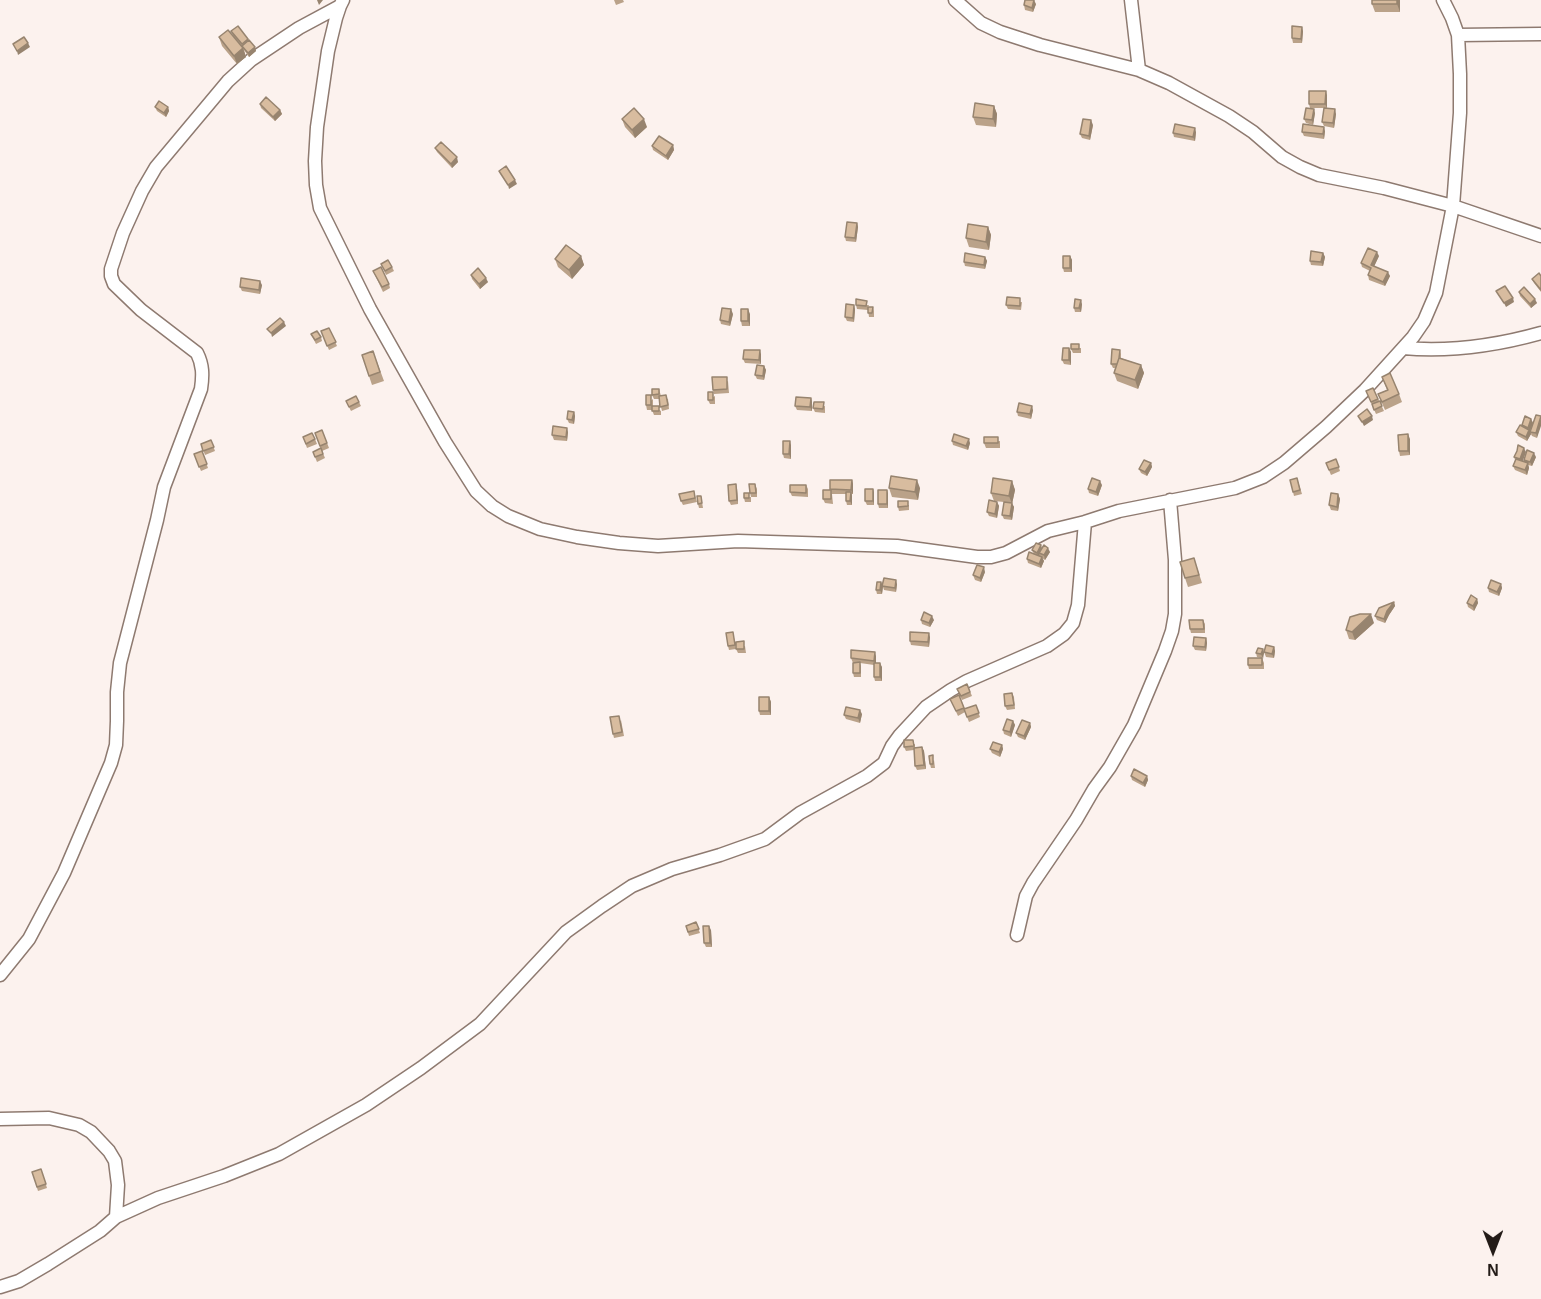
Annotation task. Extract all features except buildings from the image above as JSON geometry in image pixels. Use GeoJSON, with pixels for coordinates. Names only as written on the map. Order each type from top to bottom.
{"type":"FeatureCollection","features":[{"type":"Feature","properties":{"kind":"street"},"geometry":{"type":"LineString","coordinates":[[955,0],[981,23],[1000,32],[1139,70],[1169,83],[1229,116],[1253,132],[1282,157],[1319,175],[1384,188],[1453,206],[1541,236]]}},
{"type":"Feature","properties":{"kind":"street"},"geometry":{"type":"LineString","coordinates":[[1131,0],[1139,70]]}},
{"type":"Feature","properties":{"kind":"street"},"geometry":{"type":"LineString","coordinates":[[341,3],[328,51],[317,127],[315,161],[320,208],[370,309],[445,442],[476,491],[492,506],[508,516],[540,529],[619,543],[658,546],[738,541],[876,545],[991,557],[1006,553],[1038,535],[1119,511],[1235,488],[1263,477],[1284,464],[1326,427],[1365,390],[1403,348],[1424,321],[1436,292],[1453,206],[1460,113],[1460,74],[1458,35],[1443,0]]}},
{"type":"Feature","properties":{"kind":"street"},"geometry":{"type":"LineString","coordinates":[[0,975],[29,939],[64,873],[111,763],[116,745],[120,663],[164,487],[201,389],[203,374],[197,353],[141,310],[114,284],[111,269],[116,251],[142,191],[156,167],[228,81],[250,60],[341,3]]}},
{"type":"Feature","properties":{"kind":"street"},"geometry":{"type":"LineString","coordinates":[[1458,35],[1541,34]]}},
{"type":"Feature","properties":{"kind":"street"},"geometry":{"type":"LineString","coordinates":[[1403,348],[1430,350],[1483,346],[1541,333]]}},
{"type":"Feature","properties":{"kind":"street"},"geometry":{"type":"LineString","coordinates":[[1017,935],[1026,896],[1110,767],[1134,725],[1165,651],[1175,614],[1170,500]]}},
{"type":"Feature","properties":{"kind":"street"},"geometry":{"type":"LineString","coordinates":[[0,1287],[18,1281],[48,1264],[100,1231],[116,1218],[158,1198],[224,1176],[279,1154],[366,1105],[480,1024],[566,932],[632,886],[672,869],[765,839],[800,813],[867,776],[884,763],[900,735],[926,707],[967,681],[1047,646],[1064,634],[1073,623],[1078,605],[1084,522]]}},
{"type":"Feature","properties":{"kind":"street"},"geometry":{"type":"LineString","coordinates":[[0,1119],[49,1118],[79,1125],[91,1132],[115,1161],[118,1185],[116,1218]]}}]}
